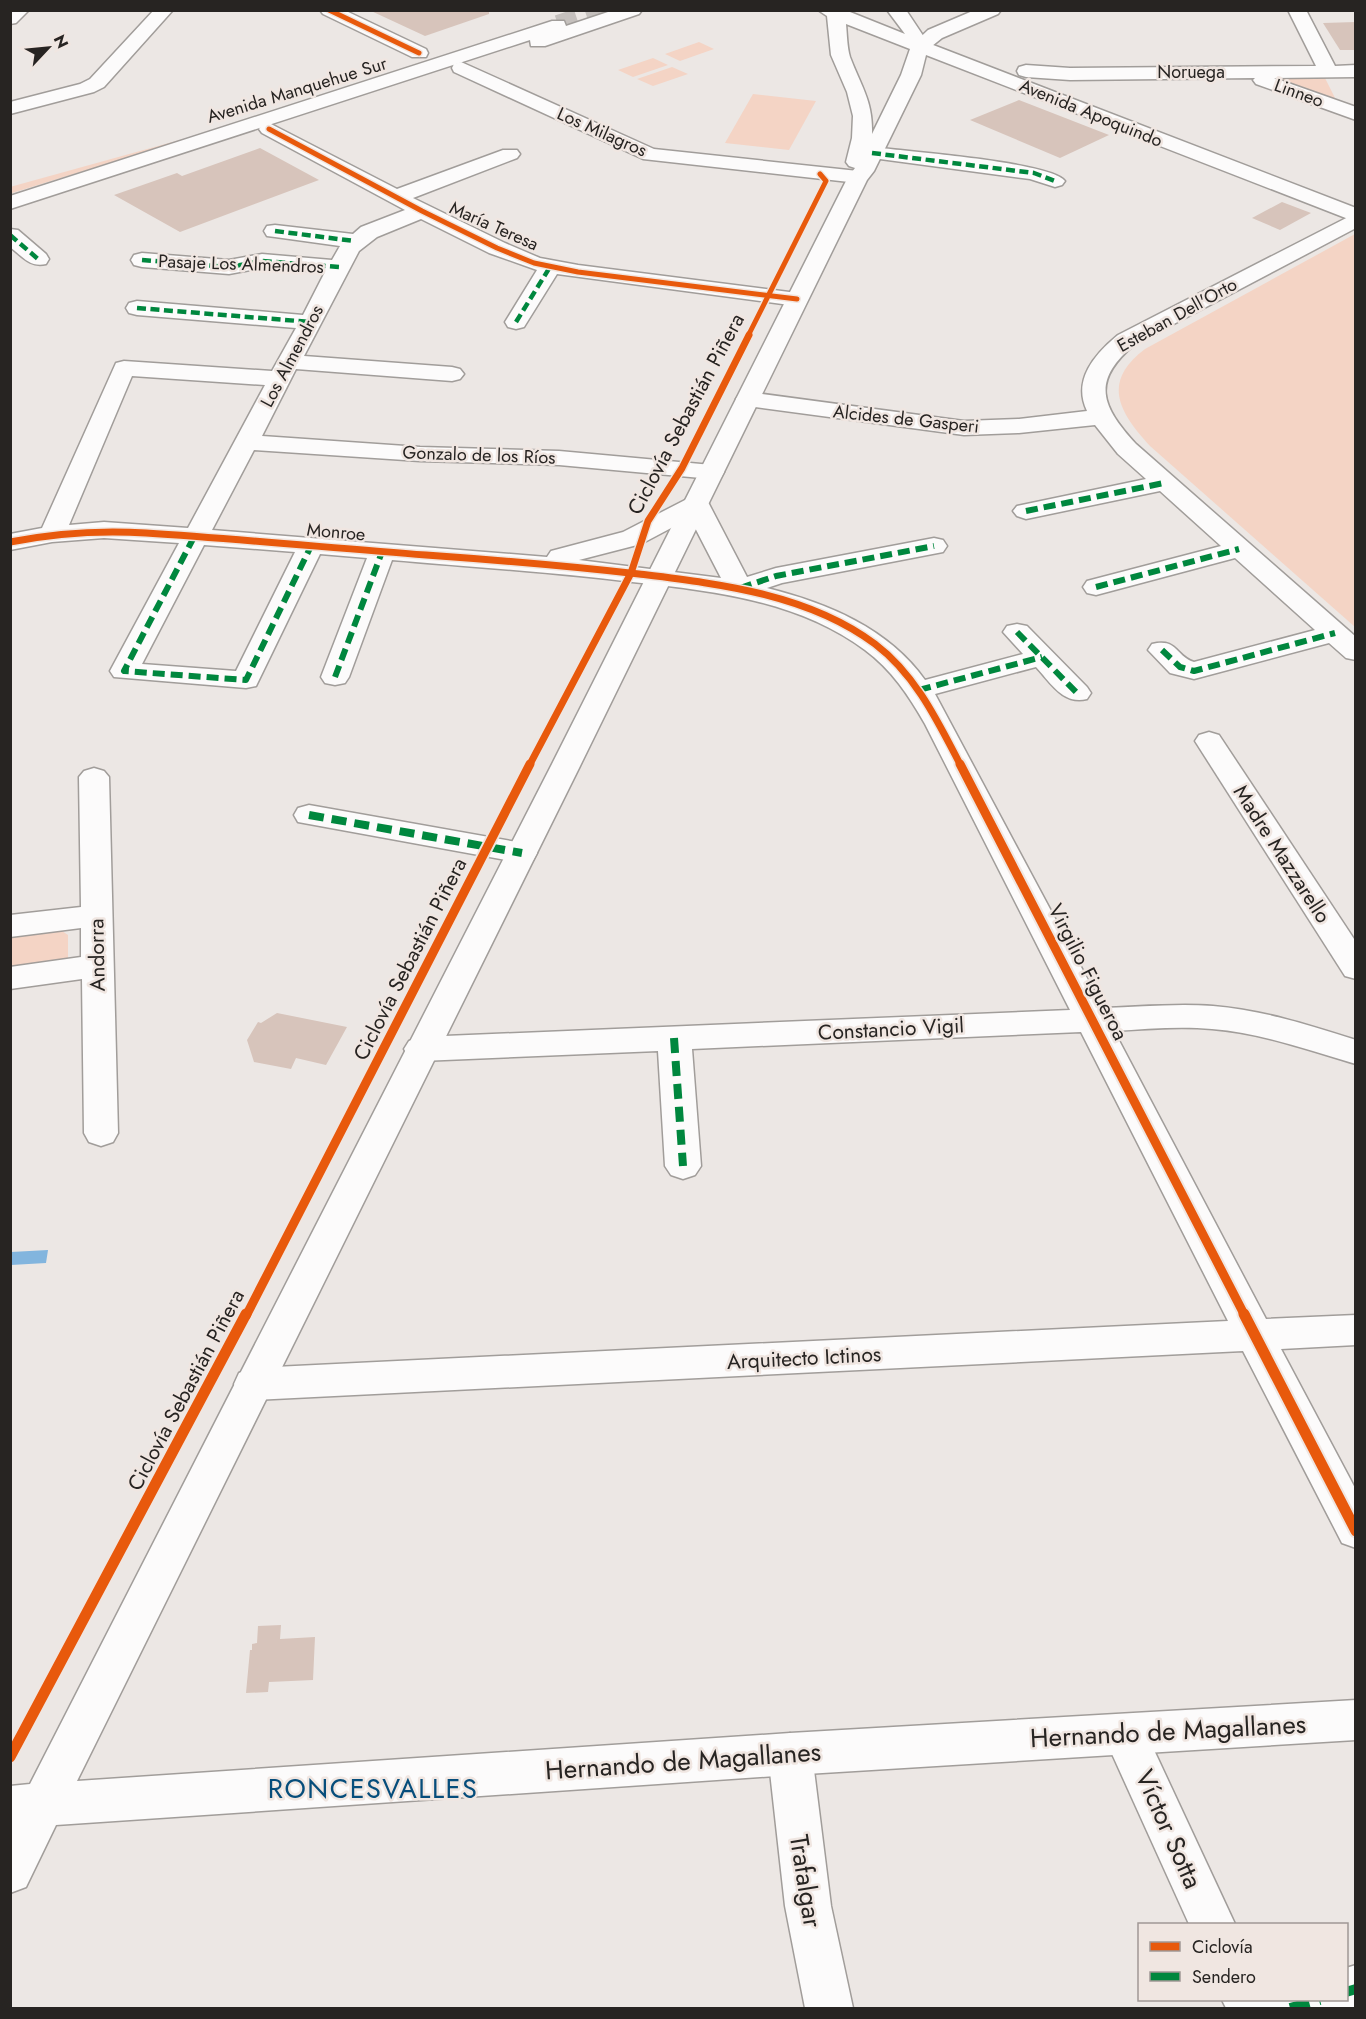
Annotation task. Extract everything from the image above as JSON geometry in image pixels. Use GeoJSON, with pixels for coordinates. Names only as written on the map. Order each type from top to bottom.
{"type":"FeatureCollection","features":[{"type":"Feature","properties":{"kind":"street"},"geometry":{"type":"LineString","coordinates":[[10,19],[20,10]]}},
{"type":"Feature","properties":{"kind":"street"},"geometry":{"type":"LineString","coordinates":[[10,108],[87,88],[97,83],[164,10]]}},
{"type":"Feature","properties":{"kind":"street"},"geometry":{"type":"LineString","coordinates":[[328,10],[418,52]]}},
{"type":"Feature","properties":{"kind":"street","name":"Avenida Manquehue Sur"},"geometry":{"type":"LineString","coordinates":[[174,152],[268,129],[461,68],[633,10]]}},
{"type":"Feature","properties":{"kind":"street"},"geometry":{"type":"LineString","coordinates":[[874,10],[901,17],[928,40]]}},
{"type":"Feature","properties":{"kind":"street"},"geometry":{"type":"LineString","coordinates":[[10,1871],[27,1806],[253,1384],[522,853],[865,165],[885,98],[911,75],[928,40],[992,10]]}},
{"type":"Feature","properties":{"kind":"street"},"geometry":{"type":"LineString","coordinates":[[1297,10],[1328,71]]}},
{"type":"Feature","properties":{"kind":"street"},"geometry":{"type":"LineString","coordinates":[[832,12],[840,55],[857,92],[863,116],[862,138],[854,171],[865,165]]}},
{"type":"Feature","properties":{"kind":"street","name":"Avenida Apoquindo"},"geometry":{"type":"LineString","coordinates":[[832,12],[1026,71],[1356,202]]}},
{"type":"Feature","properties":{"kind":"street"},"geometry":{"type":"LineString","coordinates":[[550,17],[567,13],[580,17],[583,24],[578,29]]}},
{"type":"Feature","properties":{"kind":"street","name":"Avenida Manquehue Sur"},"geometry":{"type":"LineString","coordinates":[[253,105],[418,52],[550,17]]}},
{"type":"Feature","properties":{"kind":"street","name":"Avenida Manquehue Sur"},"geometry":{"type":"LineString","coordinates":[[10,203],[174,152],[550,17]]}},
{"type":"Feature","properties":{"kind":"street","name":"Avenida Manquehue Sur"},"geometry":{"type":"LineString","coordinates":[[55,168],[196,131],[550,17]]}},
{"type":"Feature","properties":{"kind":"street","name":"Avenida Apoquindo"},"geometry":{"type":"LineString","coordinates":[[928,40],[974,67],[1356,217]]}},
{"type":"Feature","properties":{"kind":"street"},"geometry":{"type":"LineString","coordinates":[[911,75],[939,68],[974,67]]}},
{"type":"Feature","properties":{"kind":"street","name":"Los Milagros"},"geometry":{"type":"LineString","coordinates":[[461,68],[650,154],[1034,173],[1055,181]]}},
{"type":"Feature","properties":{"kind":"street","name":"Noruega"},"geometry":{"type":"LineString","coordinates":[[1026,71],[1070,74],[1356,71]]}},
{"type":"Feature","properties":{"kind":"street","name":"Linneo"},"geometry":{"type":"LineString","coordinates":[[1242,72],[1356,114]]}},
{"type":"Feature","properties":{"kind":"street"},"geometry":{"type":"LineString","coordinates":[[848,74],[885,98]]}},
{"type":"Feature","properties":{"kind":"street","name":"María Teresa"},"geometry":{"type":"LineString","coordinates":[[268,129],[422,211],[508,253],[550,267],[797,298]]}},
{"type":"Feature","properties":{"kind":"street"},"geometry":{"type":"LineString","coordinates":[[396,197],[510,154]]}},
{"type":"Feature","properties":{"kind":"street"},"geometry":{"type":"LineString","coordinates":[[354,242],[369,232],[422,211]]}},
{"type":"Feature","properties":{"kind":"street","name":"Esteban Dell'Orto"},"geometry":{"type":"LineString","coordinates":[[1356,217],[1116,346],[1102,361],[1094,379],[1094,398],[1101,417],[1127,449],[1356,652]]}},
{"type":"Feature","properties":{"kind":"street","name":"Pasaje Los Almendros"},"geometry":{"type":"LineString","coordinates":[[275,231],[354,242]]}},
{"type":"Feature","properties":{"kind":"street"},"geometry":{"type":"LineString","coordinates":[[10,235],[38,259]]}},
{"type":"Feature","properties":{"kind":"street","name":"Los Almendros"},"geometry":{"type":"LineString","coordinates":[[194,537],[354,242]]}},
{"type":"Feature","properties":{"kind":"street","name":"Pasaje Los Almendros"},"geometry":{"type":"LineString","coordinates":[[142,260],[229,267],[262,261],[340,267]]}},
{"type":"Feature","properties":{"kind":"street"},"geometry":{"type":"LineString","coordinates":[[516,322],[550,267]]}},
{"type":"Feature","properties":{"kind":"street"},"geometry":{"type":"LineString","coordinates":[[137,308],[311,322]]}},
{"type":"Feature","properties":{"kind":"street"},"geometry":{"type":"LineString","coordinates":[[52,534],[124,368],[452,374]]}},
{"type":"Feature","properties":{"kind":"street","name":"Alcides de Gasperi"},"geometry":{"type":"LineString","coordinates":[[748,399],[964,428],[1000,428],[1101,417]]}},
{"type":"Feature","properties":{"kind":"street","name":"Gonzalo de los Ríos"},"geometry":{"type":"LineString","coordinates":[[246,442],[420,454],[559,458],[712,472]]}},
{"type":"Feature","properties":{"kind":"street"},"geometry":{"type":"LineString","coordinates":[[1026,511],[1111,496],[1164,483]]}},
{"type":"Feature","properties":{"kind":"street"},"geometry":{"type":"LineString","coordinates":[[696,504],[718,550],[740,588]]}},
{"type":"Feature","properties":{"kind":"street","name":"Monroe"},"geometry":{"type":"LineString","coordinates":[[530,562],[584,552],[625,540],[661,524],[696,504]]}},
{"type":"Feature","properties":{"kind":"street","name":"Monroe"},"geometry":{"type":"LineString","coordinates":[[10,542],[52,534],[105,530],[530,562],[660,577]]}},
{"type":"Feature","properties":{"kind":"street"},"geometry":{"type":"LineString","coordinates":[[194,537],[123,671],[246,680],[311,546]]}},
{"type":"Feature","properties":{"kind":"street","name":"Virgilio Figueroa"},"geometry":{"type":"LineString","coordinates":[[740,588],[776,576],[934,546]]}},
{"type":"Feature","properties":{"kind":"street"},"geometry":{"type":"LineString","coordinates":[[1096,586],[1239,549]]}},
{"type":"Feature","properties":{"kind":"street"},"geometry":{"type":"LineString","coordinates":[[335,677],[382,552]]}},
{"type":"Feature","properties":{"kind":"street","name":"Virgilio Figueroa"},"geometry":{"type":"LineString","coordinates":[[660,577],[740,588],[823,615],[858,633],[894,659],[919,690],[1093,1020],[1356,1532]]}},
{"type":"Feature","properties":{"kind":"street"},"geometry":{"type":"LineString","coordinates":[[1017,632],[1077,693]]}},
{"type":"Feature","properties":{"kind":"street"},"geometry":{"type":"LineString","coordinates":[[1162,650],[1180,667],[1194,671],[1335,633]]}},
{"type":"Feature","properties":{"kind":"street"},"geometry":{"type":"LineString","coordinates":[[919,690],[1042,657]]}},
{"type":"Feature","properties":{"kind":"street","name":"Madre Mazzarello"},"geometry":{"type":"LineString","coordinates":[[1209,741],[1356,968]]}},
{"type":"Feature","properties":{"kind":"street","name":"Andorra"},"geometry":{"type":"LineString","coordinates":[[94,777],[101,1133]]}},
{"type":"Feature","properties":{"kind":"street"},"geometry":{"type":"LineString","coordinates":[[309,815],[522,853]]}},
{"type":"Feature","properties":{"kind":"street"},"geometry":{"type":"LineString","coordinates":[[10,926],[97,915]]}},
{"type":"Feature","properties":{"kind":"street"},"geometry":{"type":"LineString","coordinates":[[10,978],[98,966]]}},
{"type":"Feature","properties":{"kind":"street","name":"Constancio Vigil"},"geometry":{"type":"LineString","coordinates":[[421,1049],[1191,1016],[1242,1019],[1290,1030],[1356,1052]]}},
{"type":"Feature","properties":{"kind":"street"},"geometry":{"type":"LineString","coordinates":[[674,1038],[683,1166]]}},
{"type":"Feature","properties":{"kind":"street","name":"Arquitecto Ictinos"},"geometry":{"type":"LineString","coordinates":[[253,1384],[1356,1330]]}},
{"type":"Feature","properties":{"kind":"street","name":"Hernando de Magallanes"},"geometry":{"type":"LineString","coordinates":[[27,1806],[790,1754],[1356,1720]]}},
{"type":"Feature","properties":{"kind":"street","name":"Víctor Sotta"},"geometry":{"type":"LineString","coordinates":[[1125,1734],[1142,1765],[1212,1923]]}},
{"type":"Feature","properties":{"kind":"street","name":"Trafalgar"},"geometry":{"type":"LineString","coordinates":[[790,1754],[808,1906],[829,2008]]}},
{"type":"Feature","properties":{"kind":"street"},"geometry":{"type":"LineString","coordinates":[[1290,2008],[1316,2001]]}},
{"type":"Feature","properties":{"kind":"shaded area"},"geometry":{"type":"Polygon","coordinates":[[[699,42],[714,49],[680,61],[665,54],[699,42]]]}},
{"type":"Feature","properties":{"kind":"shaded area"},"geometry":{"type":"Polygon","coordinates":[[[653,58],[668,65],[633,77],[618,70],[653,58]]]}},
{"type":"Feature","properties":{"kind":"shaded area"},"geometry":{"type":"Polygon","coordinates":[[[672,67],[688,74],[653,86],[637,79],[672,67]]]}},
{"type":"Feature","properties":{"kind":"shaded area"},"geometry":{"type":"Polygon","coordinates":[[[1324,76],[1338,104],[1274,81],[1273,77],[1324,76]]]}},
{"type":"Feature","properties":{"kind":"shaded area"},"geometry":{"type":"Polygon","coordinates":[[[753,94],[816,101],[789,150],[725,143],[753,94]]]}},
{"type":"Feature","properties":{"kind":"shaded area"},"geometry":{"type":"Polygon","coordinates":[[[223,128],[12,193],[11,192],[10,187],[223,128]]]}},
{"type":"Feature","properties":{"kind":"shaded area"},"geometry":{"type":"Polygon","coordinates":[[[1355,234],[1355,627],[1150,446],[1123,409],[1119,397],[1119,385],[1131,361],[1145,349],[1355,234]]]}},
{"type":"Feature","properties":{"kind":"shaded area"},"geometry":{"type":"Polygon","coordinates":[[[62,931],[68,935],[68,961],[11,972],[10,937],[62,931]]]}},
{"type":"Feature","properties":{"kind":"water"},"geometry":{"type":"Polygon","coordinates":[[[48,1250],[46,1263],[11,1265],[11,1252],[48,1250]]]}},
{"type":"Feature","properties":{"kind":"building"},"geometry":{"type":"Polygon","coordinates":[[[369,10],[489,10],[489,14],[425,36],[369,10]]]}},
{"type":"Feature","properties":{"kind":"building"},"geometry":{"type":"Polygon","coordinates":[[[1356,22],[1356,50],[1340,50],[1323,23],[1356,22]]]}},
{"type":"Feature","properties":{"kind":"building"},"geometry":{"type":"Polygon","coordinates":[[[1019,100],[1109,135],[1060,158],[970,120],[1019,100]]]}},
{"type":"Feature","properties":{"kind":"building"},"geometry":{"type":"Polygon","coordinates":[[[260,148],[319,180],[180,232],[114,195],[177,173],[182,176],[260,148]]]}},
{"type":"Feature","properties":{"kind":"building"},"geometry":{"type":"Polygon","coordinates":[[[1282,202],[1311,213],[1280,230],[1252,218],[1282,202]]]}},
{"type":"Feature","properties":{"kind":"building"},"geometry":{"type":"Polygon","coordinates":[[[277,1013],[347,1027],[326,1065],[296,1058],[291,1069],[254,1062],[247,1040],[258,1022],[261,1023],[277,1013]]]}},
{"type":"Feature","properties":{"kind":"building"},"geometry":{"type":"Polygon","coordinates":[[[281,1625],[280,1639],[315,1637],[313,1680],[269,1682],[268,1692],[246,1693],[250,1650],[252,1650],[252,1644],[257,1643],[258,1626],[281,1625]]]}},
{"type":"Feature","properties":{"kind":"tunnel"},"geometry":{"type":"LineString","coordinates":[[558,25],[603,10]]}},
{"type":"Feature","properties":{"kind":"marked path"},"geometry":{"type":"LineString","coordinates":[[872,153],[1034,173],[1055,181]]}},
{"type":"Feature","properties":{"kind":"marked path"},"geometry":{"type":"LineString","coordinates":[[275,231],[354,241]]}},
{"type":"Feature","properties":{"kind":"marked path"},"geometry":{"type":"LineString","coordinates":[[10,235],[38,259]]}},
{"type":"Feature","properties":{"kind":"marked path"},"geometry":{"type":"LineString","coordinates":[[142,260],[229,267],[262,261],[340,267]]}},
{"type":"Feature","properties":{"kind":"marked path"},"geometry":{"type":"LineString","coordinates":[[516,322],[550,267]]}},
{"type":"Feature","properties":{"kind":"marked path"},"geometry":{"type":"LineString","coordinates":[[137,308],[311,322]]}},
{"type":"Feature","properties":{"kind":"marked path"},"geometry":{"type":"LineString","coordinates":[[1026,511],[1164,483]]}},
{"type":"Feature","properties":{"kind":"marked path"},"geometry":{"type":"LineString","coordinates":[[194,537],[124,671],[246,680],[311,546]]}},
{"type":"Feature","properties":{"kind":"marked path"},"geometry":{"type":"LineString","coordinates":[[740,588],[776,576],[934,546]]}},
{"type":"Feature","properties":{"kind":"marked path"},"geometry":{"type":"LineString","coordinates":[[1096,587],[1239,549]]}},
{"type":"Feature","properties":{"kind":"marked path"},"geometry":{"type":"LineString","coordinates":[[335,677],[382,552]]}},
{"type":"Feature","properties":{"kind":"marked path"},"geometry":{"type":"LineString","coordinates":[[1017,632],[1077,693]]}},
{"type":"Feature","properties":{"kind":"marked path"},"geometry":{"type":"LineString","coordinates":[[1162,650],[1180,667],[1194,671],[1335,633]]}},
{"type":"Feature","properties":{"kind":"marked path"},"geometry":{"type":"LineString","coordinates":[[919,690],[1042,657]]}},
{"type":"Feature","properties":{"kind":"marked path"},"geometry":{"type":"LineString","coordinates":[[309,815],[522,853]]}},
{"type":"Feature","properties":{"kind":"marked path"},"geometry":{"type":"LineString","coordinates":[[674,1038],[683,1166]]}},
{"type":"Feature","properties":{"kind":"marked path"},"geometry":{"type":"LineString","coordinates":[[1348,1991],[1356,1989]]}},
{"type":"Feature","properties":{"kind":"marked path"},"geometry":{"type":"LineString","coordinates":[[1290,2008],[1316,2001]]}},
{"type":"Feature","properties":{"kind":"cycle path"},"geometry":{"type":"LineString","coordinates":[[329,10],[419,53]]}},
{"type":"Feature","properties":{"kind":"cycle path"},"geometry":{"type":"LineString","coordinates":[[269,129],[422,211],[497,248],[534,263],[578,272],[797,299]]}},
{"type":"Feature","properties":{"kind":"cycle path","name":"Ciclovía Sebastián Piñera"},"geometry":{"type":"LineString","coordinates":[[10,1757],[204,1397],[486,847],[631,573],[648,521],[682,468],[826,181],[820,174]]}},
{"type":"Feature","properties":{"kind":"cycle path"},"geometry":{"type":"LineString","coordinates":[[10,542],[52,534],[104,530],[519,562],[677,579],[750,592],[798,605],[844,625],[876,645],[889,655],[911,679],[939,724],[1356,1531]]}},
{"type":"Feature","properties":{"kind":"district","name":"RONCESVALLES"},"geometry":{"type":"Point","coordinates":[373,1789]}}]}
